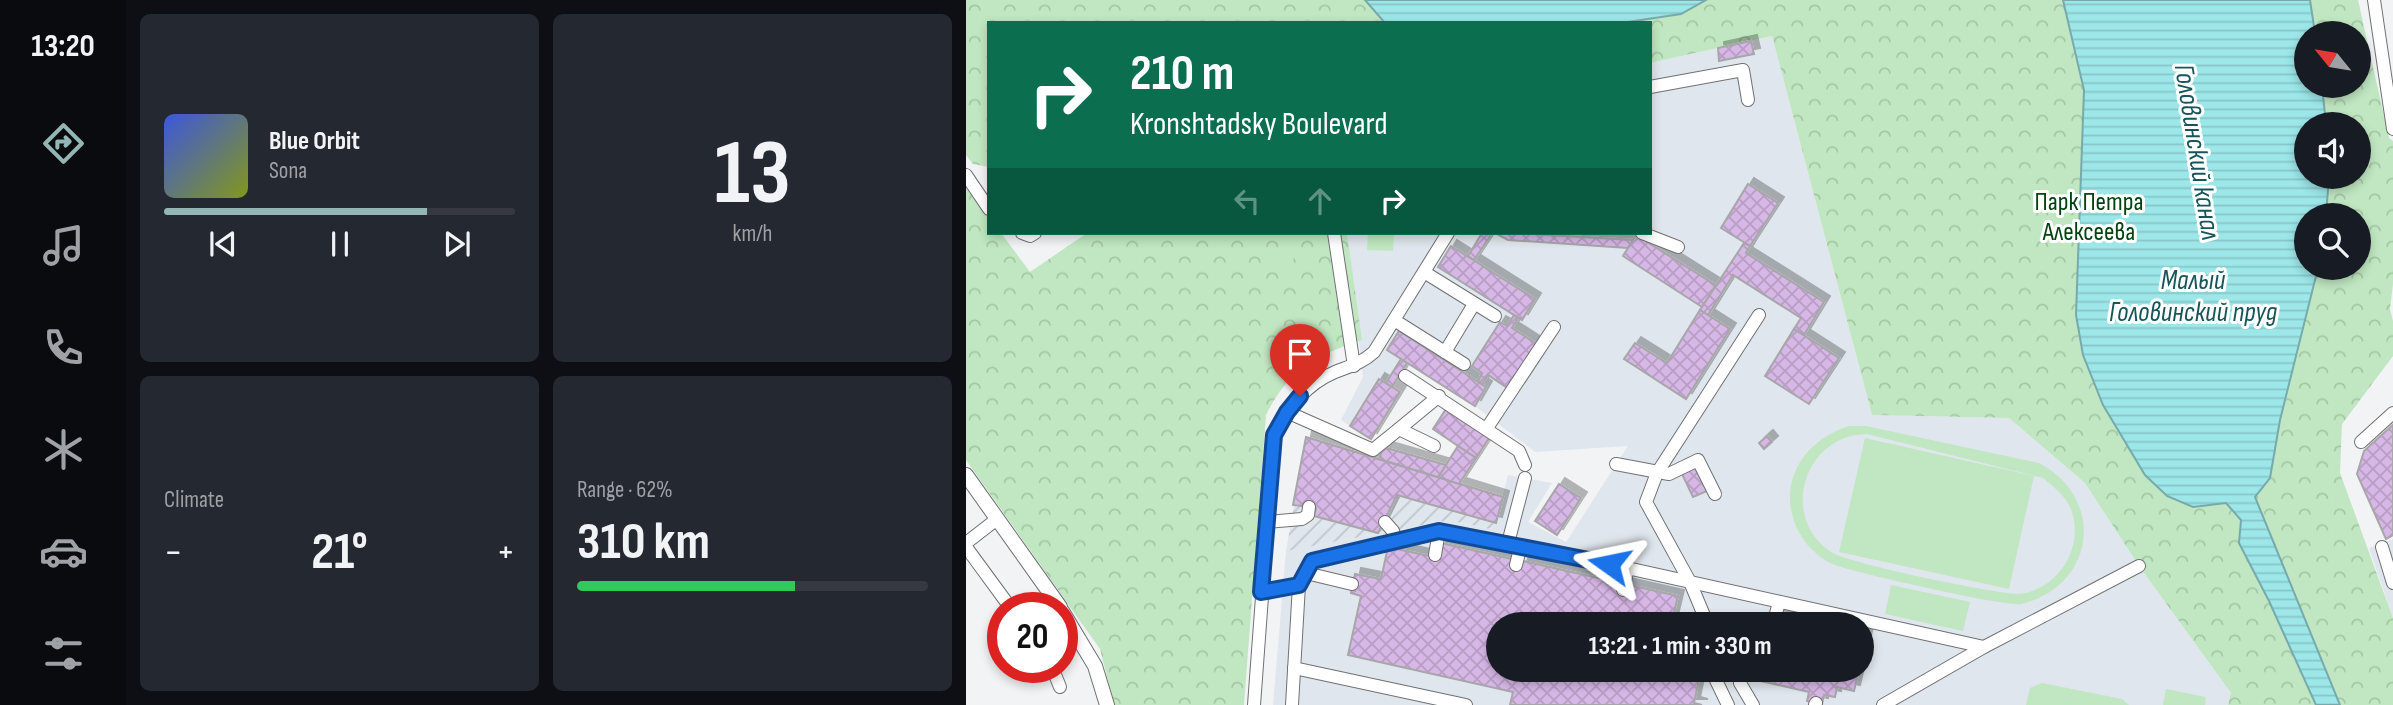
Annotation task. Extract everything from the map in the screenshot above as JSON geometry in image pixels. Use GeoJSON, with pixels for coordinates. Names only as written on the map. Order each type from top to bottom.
{"type":"FeatureCollection","features":[{"type":"Feature","properties":{"kind":"main road"},"geometry":{"type":"LineString","coordinates":[[966,475],[1049,592]]}},
{"type":"Feature","properties":{"kind":"main road"},"geometry":{"type":"LineString","coordinates":[[1078,638],[1095,666],[1107,705]]}},
{"type":"Feature","properties":{"kind":"lane"},"geometry":{"type":"LineString","coordinates":[[2374,0],[2393,129]]}},
{"type":"Feature","properties":{"kind":"lane"},"geometry":{"type":"LineString","coordinates":[[1652,87],[1743,70],[1748,100]]}},
{"type":"Feature","properties":{"kind":"lane"},"geometry":{"type":"LineString","coordinates":[[966,176],[987,206]]}},
{"type":"Feature","properties":{"kind":"lane"},"geometry":{"type":"LineString","coordinates":[[1334,235],[1359,364]]}},
{"type":"Feature","properties":{"kind":"lane"},"geometry":{"type":"LineString","coordinates":[[1254,705],[1274,435],[1287,412],[1320,380],[1359,364],[1374,352],[1447,235]]}},
{"type":"Feature","properties":{"kind":"lane"},"geometry":{"type":"LineString","coordinates":[[1647,235],[1678,247]]}},
{"type":"Feature","properties":{"kind":"lane"},"geometry":{"type":"LineString","coordinates":[[1424,272],[1495,316]]}},
{"type":"Feature","properties":{"kind":"lane"},"geometry":{"type":"LineString","coordinates":[[1445,352],[1474,304]]}},
{"type":"Feature","properties":{"kind":"lane"},"geometry":{"type":"LineString","coordinates":[[1703,612],[1690,582],[1646,502],[1657,473],[1759,315]]}},
{"type":"Feature","properties":{"kind":"lane"},"geometry":{"type":"LineString","coordinates":[[1394,320],[1464,364]]}},
{"type":"Feature","properties":{"kind":"lane"},"geometry":{"type":"LineString","coordinates":[[1487,428],[1554,327]]}},
{"type":"Feature","properties":{"kind":"lane"},"geometry":{"type":"LineString","coordinates":[[1405,376],[1519,451],[1525,472],[1514,544],[1516,565]]}},
{"type":"Feature","properties":{"kind":"lane"},"geometry":{"type":"LineString","coordinates":[[1287,412],[1373,450],[1438,396]]}},
{"type":"Feature","properties":{"kind":"lane"},"geometry":{"type":"LineString","coordinates":[[2361,442],[2393,413]]}},
{"type":"Feature","properties":{"kind":"lane"},"geometry":{"type":"LineString","coordinates":[[1399,429],[1434,446]]}},
{"type":"Feature","properties":{"kind":"lane"},"geometry":{"type":"LineString","coordinates":[[1616,464],[1669,474],[1698,460],[1715,494]]}},
{"type":"Feature","properties":{"kind":"lane"},"geometry":{"type":"LineString","coordinates":[[1268,522],[1302,519],[1309,514]]}},
{"type":"Feature","properties":{"kind":"lane"},"geometry":{"type":"LineString","coordinates":[[997,519],[966,545],[999,592]]}},
{"type":"Feature","properties":{"kind":"lane"},"geometry":{"type":"LineString","coordinates":[[1385,522],[1393,531],[1396,542]]}},
{"type":"Feature","properties":{"kind":"lane"},"geometry":{"type":"LineString","coordinates":[[1434,555],[1439,531]]}},
{"type":"Feature","properties":{"kind":"lane"},"geometry":{"type":"LineString","coordinates":[[1292,705],[1299,585],[1312,561],[1439,531],[1628,568],[1984,647]]}},
{"type":"Feature","properties":{"kind":"lane"},"geometry":{"type":"LineString","coordinates":[[2382,547],[2393,583]]}},
{"type":"Feature","properties":{"kind":"lane"},"geometry":{"type":"LineString","coordinates":[[1883,705],[1984,647],[2139,566]]}},
{"type":"Feature","properties":{"kind":"lane"},"geometry":{"type":"LineString","coordinates":[[1623,590],[1628,568]]}},
{"type":"Feature","properties":{"kind":"lane"},"geometry":{"type":"LineString","coordinates":[[1306,573],[1352,584]]}},
{"type":"Feature","properties":{"kind":"lane"},"geometry":{"type":"LineString","coordinates":[[1261,592],[1299,585]]}},
{"type":"Feature","properties":{"kind":"lane"},"geometry":{"type":"LineString","coordinates":[[1776,612],[1779,602]]}},
{"type":"Feature","properties":{"kind":"lane"},"geometry":{"type":"LineString","coordinates":[[1294,668],[1466,705]]}},
{"type":"Feature","properties":{"kind":"lane"},"geometry":{"type":"LineString","coordinates":[[1717,682],[1728,705]]}},
{"type":"Feature","properties":{"kind":"lane"},"geometry":{"type":"LineString","coordinates":[[1058,683],[1060,687]]}},
{"type":"Feature","properties":{"kind":"lane"},"geometry":{"type":"LineString","coordinates":[[1741,683],[1753,705]]}},
{"type":"Feature","properties":{"kind":"shaded area"},"geometry":{"type":"Polygon","coordinates":[[[1772,36],[1872,415],[2009,418],[2085,483],[2139,566],[2231,693],[2228,705],[1273,705],[1286,551],[1449,520],[1490,529],[1496,523],[1508,475],[1552,483],[1528,522],[1566,542],[1628,446],[1535,452],[1475,406],[1407,363],[1392,387],[1400,392],[1371,439],[1341,420],[1363,377],[1347,235],[1652,235],[1652,63],[1772,36]]]}},
{"type":"Feature","properties":{"kind":"shaded area"},"geometry":{"type":"Polygon","coordinates":[[[1306,437],[1503,497],[1496,523],[1490,529],[1449,520],[1286,551],[1306,437]]]}},
{"type":"Feature","properties":{"kind":"shaded area"},"geometry":{"type":"Polygon","coordinates":[[[2393,539],[2393,618],[2369,548],[2393,539]]]}},
{"type":"Feature","properties":{"kind":"green space","name":"Парк Петра Алексеева"},"geometry":{"type":"Polygon","coordinates":[[[966,0],[2358,0],[2363,21],[2294,21],[2294,98],[2371,98],[2371,58],[2389,138],[2393,141],[2393,284],[2390,309],[2393,321],[2393,356],[2342,424],[2340,473],[2393,618],[2393,705],[2228,705],[2231,693],[2139,566],[2085,483],[2009,418],[1872,415],[1772,36],[1652,63],[1652,21],[987,21],[987,167],[973,164],[966,155],[966,0]]]}},
{"type":"Feature","properties":{"kind":"green space"},"geometry":{"type":"Polygon","coordinates":[[[966,186],[987,213],[987,235],[1002,235],[1030,272],[1084,235],[1347,235],[1362,340],[1330,352],[1305,366],[1284,386],[1266,415],[1244,705],[1114,705],[1100,649],[1078,618],[1078,592],[1060,592],[966,460],[966,186]]]}},
{"type":"Feature","properties":{"kind":"green space"},"geometry":{"type":"Polygon","coordinates":[[[1368,235],[1394,235],[1393,251],[1367,250],[1368,235]]]}},
{"type":"Feature","properties":{"kind":"green space"},"geometry":{"type":"Polygon","coordinates":[[[1282,238],[1295,240],[1292,277],[1278,276],[1282,238]]]}},
{"type":"Feature","properties":{"kind":"green space"},"geometry":{"type":"Polygon","coordinates":[[[1849,426],[1866,426],[2039,463],[2061,478],[2075,497],[2083,518],[2083,540],[2077,561],[2065,579],[2046,594],[2021,604],[1930,589],[1830,563],[1800,535],[1791,510],[1790,493],[1792,481],[1802,459],[1809,450],[1838,430],[1849,426]],[[1867,434],[1845,438],[1828,448],[1814,462],[1806,480],[1803,499],[1806,519],[1815,537],[1831,552],[1922,577],[2018,594],[2045,585],[2055,576],[2064,566],[2074,540],[2075,526],[2070,507],[2060,493],[2043,478],[1867,434]]]}},
{"type":"Feature","properties":{"kind":"green space"},"geometry":{"type":"Polygon","coordinates":[[[1865,438],[2034,476],[2009,589],[1839,552],[1865,438]]]}},
{"type":"Feature","properties":{"kind":"green space"},"geometry":{"type":"Polygon","coordinates":[[[1891,585],[1970,602],[1963,631],[1885,614],[1891,585]]]}},
{"type":"Feature","properties":{"kind":"green space"},"geometry":{"type":"Polygon","coordinates":[[[2042,683],[2122,699],[2129,705],[2026,705],[2030,688],[2042,683]]]}},
{"type":"Feature","properties":{"kind":"green space"},"geometry":{"type":"Polygon","coordinates":[[[2166,689],[2206,697],[2205,705],[2163,705],[2166,689]]]}},
{"type":"Feature","properties":{"kind":"water"},"geometry":{"type":"Polygon","coordinates":[[[1365,0],[1706,0],[1681,14],[1634,21],[1383,21],[1365,0]]]}},
{"type":"Feature","properties":{"kind":"water","name":"Малый Головинский пруд"},"geometry":{"type":"Polygon","coordinates":[[[2063,0],[2310,0],[2313,21],[2294,21],[2294,98],[2323,98],[2325,112],[2294,112],[2294,189],[2328,189],[2327,203],[2294,203],[2294,280],[2315,280],[2280,420],[2270,478],[2255,497],[2340,705],[2316,705],[2269,601],[2239,543],[2241,520],[2226,503],[2193,507],[2167,496],[2145,475],[2103,405],[2083,355],[2076,315],[2084,90],[2063,0]]]}},
{"type":"Feature","properties":{"kind":"building"},"geometry":{"type":"Polygon","coordinates":[[[1751,41],[1754,54],[1719,61],[1718,48],[1751,41]]]}},
{"type":"Feature","properties":{"kind":"building"},"geometry":{"type":"Polygon","coordinates":[[[1748,184],[1778,203],[1750,246],[1721,228],[1748,184]]]}},
{"type":"Feature","properties":{"kind":"building"},"geometry":{"type":"Polygon","coordinates":[[[1481,235],[1491,235],[1474,260],[1468,256],[1481,235]]]}},
{"type":"Feature","properties":{"kind":"building"},"geometry":{"type":"Polygon","coordinates":[[[1499,235],[1633,240],[1628,248],[1508,240],[1499,235]]]}},
{"type":"Feature","properties":{"kind":"building"},"geometry":{"type":"Polygon","coordinates":[[[1636,235],[1717,286],[1702,307],[1623,256],[1636,235]]]}},
{"type":"Feature","properties":{"kind":"building"},"geometry":{"type":"Polygon","coordinates":[[[1744,243],[1750,246],[1746,253],[1824,302],[1804,335],[1794,329],[1801,318],[1733,275],[1708,315],[1700,310],[1744,243]]]}},
{"type":"Feature","properties":{"kind":"building"},"geometry":{"type":"Polygon","coordinates":[[[1451,246],[1535,299],[1522,320],[1438,267],[1451,246]]]}},
{"type":"Feature","properties":{"kind":"building"},"geometry":{"type":"Polygon","coordinates":[[[1700,310],[1730,329],[1686,399],[1624,359],[1635,343],[1667,363],[1700,310]]]}},
{"type":"Feature","properties":{"kind":"building"},"geometry":{"type":"Polygon","coordinates":[[[1514,315],[1518,318],[1512,328],[1537,344],[1509,389],[1488,375],[1482,384],[1478,381],[1482,373],[1472,366],[1500,322],[1507,326],[1514,315]]]}},
{"type":"Feature","properties":{"kind":"building"},"geometry":{"type":"Polygon","coordinates":[[[1794,329],[1839,358],[1809,404],[1765,376],[1794,329]]]}},
{"type":"Feature","properties":{"kind":"building"},"geometry":{"type":"Polygon","coordinates":[[[1399,331],[1486,387],[1475,406],[1387,350],[1399,331]]]}},
{"type":"Feature","properties":{"kind":"building"},"geometry":{"type":"Polygon","coordinates":[[[1401,359],[1407,363],[1392,387],[1386,383],[1401,359]]]}},
{"type":"Feature","properties":{"kind":"building"},"geometry":{"type":"Polygon","coordinates":[[[1379,379],[1400,392],[1371,439],[1350,426],[1379,379]]]}},
{"type":"Feature","properties":{"kind":"building"},"geometry":{"type":"Polygon","coordinates":[[[1446,409],[1489,438],[1476,458],[1433,429],[1446,409]]]}},
{"type":"Feature","properties":{"kind":"building"},"geometry":{"type":"Polygon","coordinates":[[[2393,425],[2393,535],[2386,539],[2357,474],[2364,451],[2393,425]]]}},
{"type":"Feature","properties":{"kind":"building"},"geometry":{"type":"Polygon","coordinates":[[[1767,436],[1772,442],[1764,449],[1759,443],[1767,436]]]}},
{"type":"Feature","properties":{"kind":"building"},"geometry":{"type":"Polygon","coordinates":[[[1306,437],[1503,497],[1496,523],[1397,495],[1378,533],[1314,516],[1316,508],[1293,505],[1306,437]]]}},
{"type":"Feature","properties":{"kind":"building"},"geometry":{"type":"Polygon","coordinates":[[[1458,446],[1476,458],[1459,484],[1438,477],[1458,446]]]}},
{"type":"Feature","properties":{"kind":"building"},"geometry":{"type":"Polygon","coordinates":[[[1383,447],[1446,465],[1438,477],[1379,459],[1383,447]]]}},
{"type":"Feature","properties":{"kind":"building"},"geometry":{"type":"Polygon","coordinates":[[[1695,467],[1707,491],[1693,497],[1682,474],[1695,467]]]}},
{"type":"Feature","properties":{"kind":"building"},"geometry":{"type":"Polygon","coordinates":[[[1559,484],[1581,498],[1557,535],[1535,521],[1559,484]]]}},
{"type":"Feature","properties":{"kind":"building"},"geometry":{"type":"Polygon","coordinates":[[[1441,543],[1512,559],[1510,565],[1521,568],[1523,561],[1678,596],[1674,612],[1486,612],[1486,682],[1698,682],[1694,703],[1702,705],[1510,705],[1513,692],[1348,655],[1361,596],[1351,593],[1355,574],[1381,579],[1388,547],[1438,558],[1441,543]]]}},
{"type":"Feature","properties":{"kind":"building"},"geometry":{"type":"Polygon","coordinates":[[[1765,682],[1856,682],[1854,691],[1837,687],[1835,697],[1824,695],[1822,704],[1807,701],[1809,692],[1765,682]]]}},
{"type":"Feature","properties":{"kind":"route"},"geometry":{"type":"LineString","coordinates":[[1300,396],[1274,435],[1261,592],[1299,585],[1312,561],[1439,531],[1609,564]]}},
{"type":"Feature","properties":{"kind":"water label","name":"Головинский канал"},"geometry":{"type":"Point","coordinates":[2197,152]}}]}
